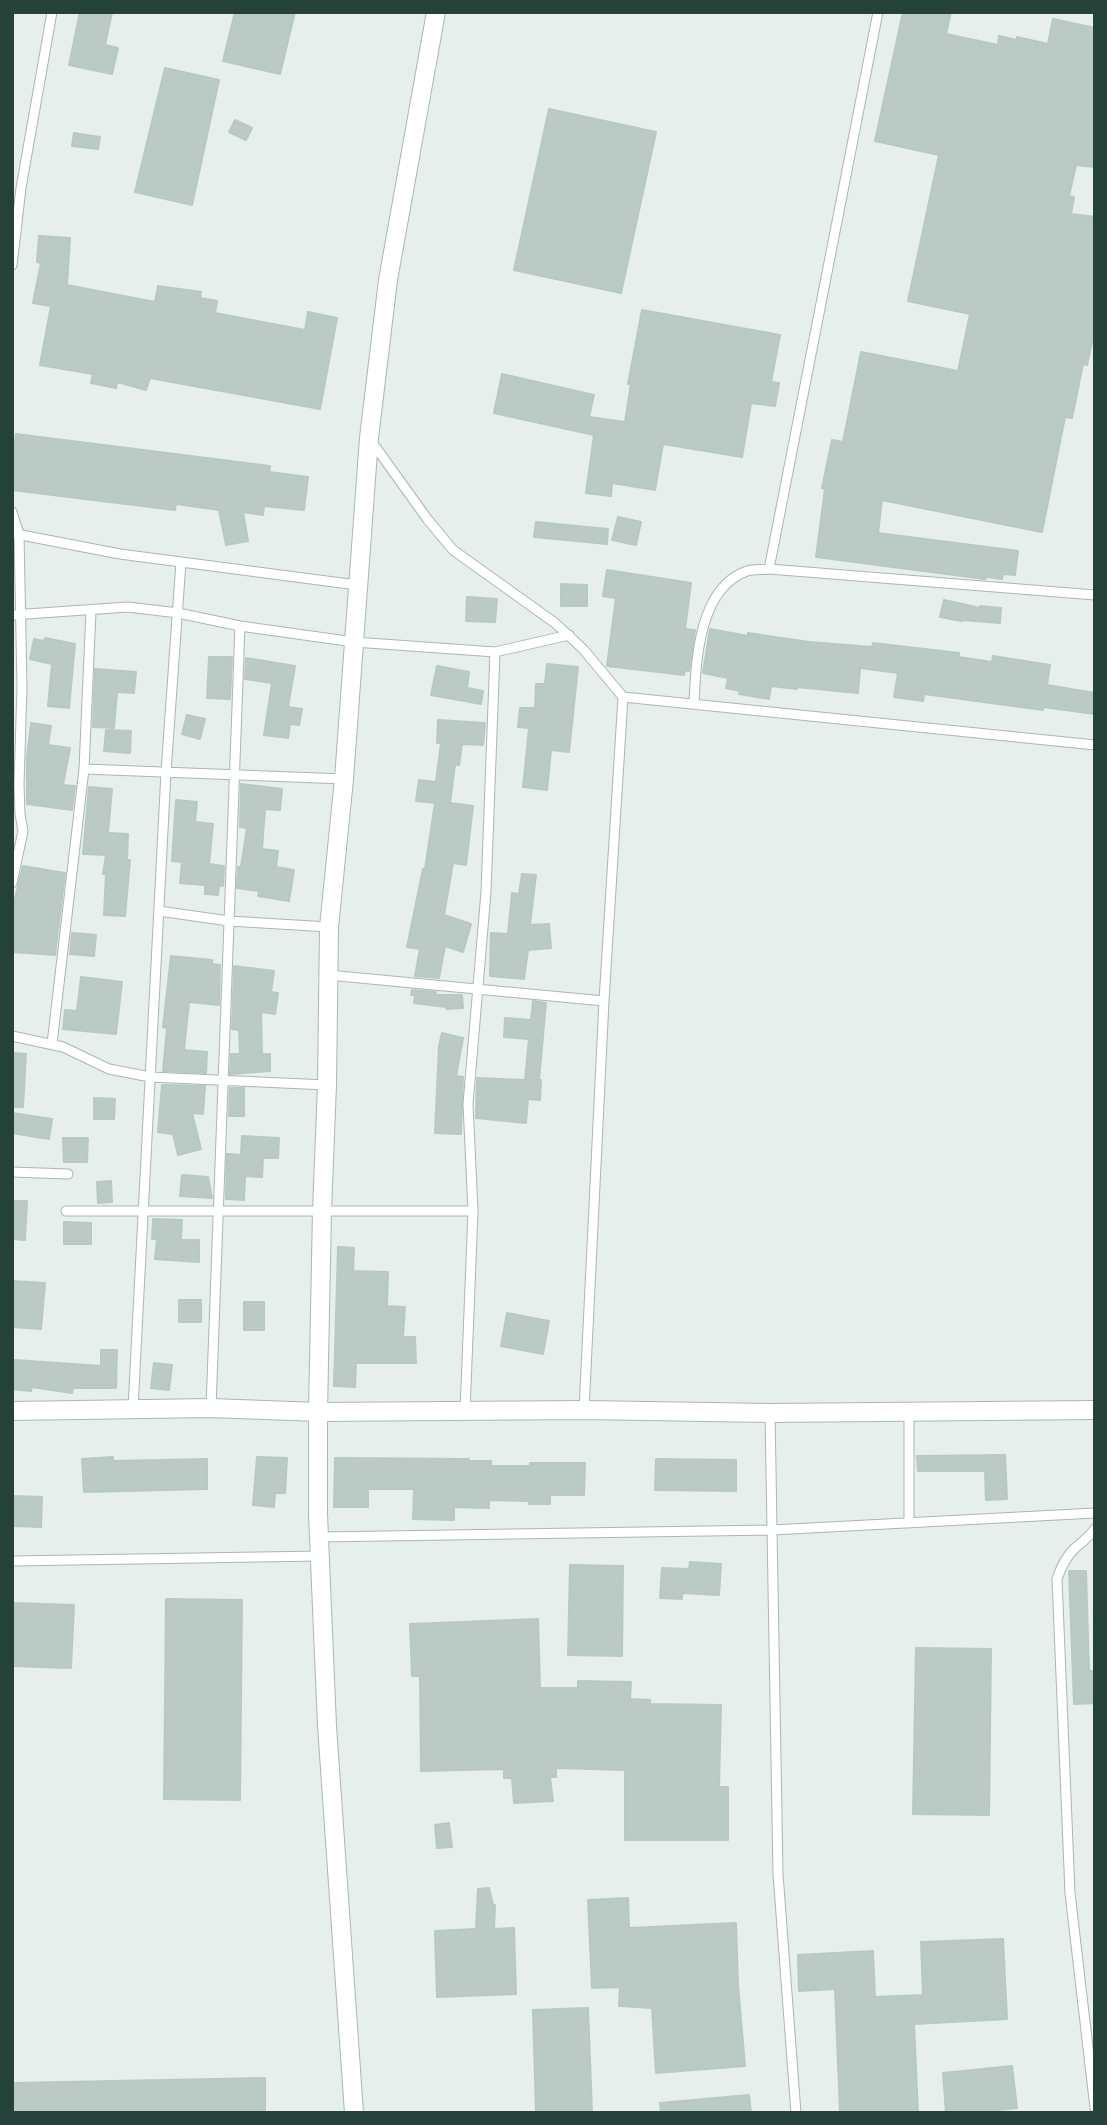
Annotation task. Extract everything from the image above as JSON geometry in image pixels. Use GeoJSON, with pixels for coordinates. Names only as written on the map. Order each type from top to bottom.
{"type":"FeatureCollection","features":[{"type":"Feature","properties":{"kind":"street"},"geometry":{"type":"LineString","coordinates":[[354,2113],[327,1726],[320,1556],[318,1412],[329,927],[344,779],[369,438],[388,280],[436,12]]}},
{"type":"Feature","properties":{"kind":"street"},"geometry":{"type":"LineString","coordinates":[[12,1411],[133,1408],[318,1412],[584,1410],[770,1413],[1095,1410]]}},
{"type":"Feature","properties":{"kind":"lane"},"geometry":{"type":"LineString","coordinates":[[12,265],[21,188],[52,12]]}},
{"type":"Feature","properties":{"kind":"lane"},"geometry":{"type":"LineString","coordinates":[[769,569],[878,12]]}},
{"type":"Feature","properties":{"kind":"lane"},"geometry":{"type":"LineString","coordinates":[[369,438],[453,550],[569,635],[623,697],[604,1001],[584,1410]]}},
{"type":"Feature","properties":{"kind":"lane"},"geometry":{"type":"LineString","coordinates":[[12,512],[22,687],[19,785],[23,831],[12,884]]}},
{"type":"Feature","properties":{"kind":"lane"},"geometry":{"type":"LineString","coordinates":[[15,534],[120,554],[357,585]]}},
{"type":"Feature","properties":{"kind":"lane"},"geometry":{"type":"LineString","coordinates":[[133,1408],[166,772],[181,562]]}},
{"type":"Feature","properties":{"kind":"lane"},"geometry":{"type":"LineString","coordinates":[[694,704],[697,650],[702,632],[719,593],[732,580],[748,571],[769,569],[1095,595]]}},
{"type":"Feature","properties":{"kind":"lane"},"geometry":{"type":"LineString","coordinates":[[17,615],[128,607],[354,642],[495,652],[569,635]]}},
{"type":"Feature","properties":{"kind":"lane"},"geometry":{"type":"LineString","coordinates":[[52,1044],[84,769],[91,611]]}},
{"type":"Feature","properties":{"kind":"lane"},"geometry":{"type":"LineString","coordinates":[[211,1408],[240,626]]}},
{"type":"Feature","properties":{"kind":"lane"},"geometry":{"type":"LineString","coordinates":[[466,1412],[473,1211],[468,1104],[486,892],[495,652]]}},
{"type":"Feature","properties":{"kind":"lane"},"geometry":{"type":"LineString","coordinates":[[623,697],[1095,745]]}},
{"type":"Feature","properties":{"kind":"lane"},"geometry":{"type":"LineString","coordinates":[[84,769],[344,779]]}},
{"type":"Feature","properties":{"kind":"lane"},"geometry":{"type":"LineString","coordinates":[[159,911],[229,921],[329,927]]}},
{"type":"Feature","properties":{"kind":"lane"},"geometry":{"type":"LineString","coordinates":[[328,975],[604,1001]]}},
{"type":"Feature","properties":{"kind":"lane"},"geometry":{"type":"LineString","coordinates":[[12,1036],[52,1044],[109,1069],[150,1077],[327,1085]]}},
{"type":"Feature","properties":{"kind":"lane"},"geometry":{"type":"LineString","coordinates":[[12,1172],[68,1174]]}},
{"type":"Feature","properties":{"kind":"lane"},"geometry":{"type":"LineString","coordinates":[[66,1211],[473,1211]]}},
{"type":"Feature","properties":{"kind":"lane"},"geometry":{"type":"LineString","coordinates":[[909,1412],[909,1523]]}},
{"type":"Feature","properties":{"kind":"lane"},"geometry":{"type":"LineString","coordinates":[[770,1413],[778,1874],[796,2113]]}},
{"type":"Feature","properties":{"kind":"lane"},"geometry":{"type":"LineString","coordinates":[[320,1537],[772,1531],[1095,1513]]}},
{"type":"Feature","properties":{"kind":"lane"},"geometry":{"type":"LineString","coordinates":[[1095,1529],[1064,1561],[1057,1579],[1070,1893],[1095,2108]]}},
{"type":"Feature","properties":{"kind":"lane"},"geometry":{"type":"LineString","coordinates":[[12,1560],[320,1556]]}},
{"type":"Feature","properties":{"kind":"building"},"geometry":{"type":"Polygon","coordinates":[[[80,12],[112,12],[105,45],[118,48],[112,74],[69,65],[80,12]]]}},
{"type":"Feature","properties":{"kind":"building"},"geometry":{"type":"Polygon","coordinates":[[[235,12],[295,12],[280,74],[223,61],[235,12]]]}},
{"type":"Feature","properties":{"kind":"building"},"geometry":{"type":"Polygon","coordinates":[[[903,12],[951,12],[946,34],[998,45],[999,36],[1048,44],[1053,19],[1095,28],[1095,167],[1076,165],[1069,196],[1074,197],[1071,214],[1095,217],[1095,327],[1087,365],[1083,364],[1072,418],[1065,417],[1042,532],[882,500],[878,533],[1018,551],[1015,575],[1003,574],[1002,579],[816,557],[825,489],[822,488],[832,440],[843,442],[861,352],[958,371],[970,314],[908,301],[939,155],[875,141],[903,12]]]}},
{"type":"Feature","properties":{"kind":"building"},"geometry":{"type":"Polygon","coordinates":[[[165,68],[219,80],[192,205],[135,192],[165,68]]]}},
{"type":"Feature","properties":{"kind":"building"},"geometry":{"type":"Polygon","coordinates":[[[549,109],[656,132],[621,293],[514,270],[549,109]]]}},
{"type":"Feature","properties":{"kind":"building"},"geometry":{"type":"Polygon","coordinates":[[[235,120],[252,128],[246,140],[229,132],[235,120]]]}},
{"type":"Feature","properties":{"kind":"building"},"geometry":{"type":"Polygon","coordinates":[[[74,133],[100,137],[98,149],[72,146],[74,133]]]}},
{"type":"Feature","properties":{"kind":"building"},"geometry":{"type":"Polygon","coordinates":[[[39,236],[70,238],[67,285],[155,302],[158,286],[201,292],[200,298],[217,301],[215,313],[305,330],[308,312],[337,318],[320,409],[150,378],[146,390],[117,382],[116,388],[91,383],[93,374],[40,365],[51,306],[33,303],[41,263],[37,262],[39,236]]]}},
{"type":"Feature","properties":{"kind":"building"},"geometry":{"type":"Polygon","coordinates":[[[642,310],[780,335],[771,382],[779,383],[775,406],[751,403],[742,457],[663,444],[655,490],[612,483],[611,496],[586,493],[594,435],[494,413],[502,374],[594,395],[589,417],[625,422],[631,384],[628,384],[642,310]]]}},
{"type":"Feature","properties":{"kind":"building"},"geometry":{"type":"Polygon","coordinates":[[[16,434],[270,466],[269,472],[308,477],[304,510],[264,506],[263,515],[243,512],[248,541],[226,545],[219,510],[176,504],[175,510],[12,490],[16,434]]]}},
{"type":"Feature","properties":{"kind":"building"},"geometry":{"type":"Polygon","coordinates":[[[618,517],[641,522],[636,545],[612,540],[618,517]]]}},
{"type":"Feature","properties":{"kind":"building"},"geometry":{"type":"Polygon","coordinates":[[[536,522],[608,529],[607,544],[534,537],[536,522]]]}},
{"type":"Feature","properties":{"kind":"building"},"geometry":{"type":"Polygon","coordinates":[[[607,570],[691,583],[685,629],[695,630],[689,671],[685,670],[684,675],[607,666],[616,598],[603,596],[607,570]]]}},
{"type":"Feature","properties":{"kind":"building"},"geometry":{"type":"Polygon","coordinates":[[[561,584],[587,585],[587,606],[561,606],[561,584]]]}},
{"type":"Feature","properties":{"kind":"building"},"geometry":{"type":"Polygon","coordinates":[[[467,597],[497,599],[495,622],[466,621],[467,597]]]}},
{"type":"Feature","properties":{"kind":"building"},"geometry":{"type":"Polygon","coordinates":[[[944,600],[980,608],[1001,608],[1000,623],[940,617],[944,600]]]}},
{"type":"Feature","properties":{"kind":"building"},"geometry":{"type":"Polygon","coordinates":[[[710,629],[809,642],[872,647],[873,643],[959,653],[959,657],[992,662],[993,656],[1050,665],[1047,685],[1095,693],[1095,714],[924,694],[923,701],[894,697],[898,673],[860,668],[858,693],[771,686],[769,699],[739,694],[740,691],[726,688],[728,678],[703,673],[710,629]]]}},
{"type":"Feature","properties":{"kind":"building"},"geometry":{"type":"Polygon","coordinates":[[[45,638],[75,644],[69,708],[48,706],[52,664],[30,659],[34,639],[44,641],[45,638]]]}},
{"type":"Feature","properties":{"kind":"building"},"geometry":{"type":"Polygon","coordinates":[[[209,657],[232,657],[230,699],[207,698],[209,657]]]}},
{"type":"Feature","properties":{"kind":"building"},"geometry":{"type":"Polygon","coordinates":[[[246,658],[295,666],[288,707],[302,709],[299,725],[290,724],[288,738],[264,735],[272,683],[245,679],[246,658]]]}},
{"type":"Feature","properties":{"kind":"building"},"geometry":{"type":"Polygon","coordinates":[[[547,664],[578,667],[569,752],[551,750],[547,790],[523,787],[529,728],[518,727],[520,708],[535,708],[536,684],[545,684],[547,664]]]}},
{"type":"Feature","properties":{"kind":"building"},"geometry":{"type":"Polygon","coordinates":[[[437,666],[469,672],[467,688],[483,691],[481,704],[431,695],[437,666]]]}},
{"type":"Feature","properties":{"kind":"building"},"geometry":{"type":"Polygon","coordinates":[[[95,669],[136,672],[134,693],[117,692],[114,728],[93,727],[95,669]]]}},
{"type":"Feature","properties":{"kind":"building"},"geometry":{"type":"Polygon","coordinates":[[[187,715],[205,719],[200,739],[182,734],[187,715]]]}},
{"type":"Feature","properties":{"kind":"building"},"geometry":{"type":"Polygon","coordinates":[[[438,720],[485,723],[483,745],[462,744],[459,765],[455,764],[450,803],[473,806],[466,865],[453,863],[444,915],[471,924],[463,952],[445,946],[439,978],[415,976],[420,949],[407,947],[425,869],[435,803],[416,801],[419,780],[436,782],[441,743],[437,743],[438,720]]]}},
{"type":"Feature","properties":{"kind":"building"},"geometry":{"type":"Polygon","coordinates":[[[31,723],[51,726],[48,745],[70,748],[63,785],[75,786],[72,810],[27,804],[27,756],[31,723]]]}},
{"type":"Feature","properties":{"kind":"building"},"geometry":{"type":"Polygon","coordinates":[[[106,730],[131,731],[130,753],[104,751],[106,730]]]}},
{"type":"Feature","properties":{"kind":"building"},"geometry":{"type":"Polygon","coordinates":[[[241,784],[282,789],[280,810],[265,809],[262,849],[278,851],[276,867],[294,870],[289,901],[258,896],[259,891],[237,888],[238,867],[241,867],[247,828],[240,827],[241,784]]]}},
{"type":"Feature","properties":{"kind":"building"},"geometry":{"type":"Polygon","coordinates":[[[89,787],[112,789],[108,833],[128,834],[127,860],[130,860],[125,916],[104,915],[106,874],[103,874],[106,855],[83,854],[89,787]]]}},
{"type":"Feature","properties":{"kind":"building"},"geometry":{"type":"Polygon","coordinates":[[[176,800],[197,802],[195,822],[213,824],[209,864],[224,866],[223,886],[219,885],[218,895],[205,894],[205,885],[180,883],[182,862],[172,861],[176,800]]]}},
{"type":"Feature","properties":{"kind":"building"},"geometry":{"type":"Polygon","coordinates":[[[23,866],[65,873],[55,955],[12,952],[14,903],[23,866]]]}},
{"type":"Feature","properties":{"kind":"building"},"geometry":{"type":"Polygon","coordinates":[[[522,874],[536,875],[530,925],[549,924],[551,948],[528,950],[524,979],[490,976],[491,933],[508,934],[512,893],[519,894],[522,874]]]}},
{"type":"Feature","properties":{"kind":"building"},"geometry":{"type":"Polygon","coordinates":[[[72,933],[96,935],[94,956],[70,954],[72,933]]]}},
{"type":"Feature","properties":{"kind":"building"},"geometry":{"type":"Polygon","coordinates":[[[171,956],[212,960],[212,964],[220,965],[219,1005],[189,1002],[184,1050],[207,1052],[206,1073],[163,1071],[167,1028],[163,1027],[171,956]]]}},
{"type":"Feature","properties":{"kind":"building"},"geometry":{"type":"Polygon","coordinates":[[[234,966],[274,971],[271,992],[278,993],[275,1014],[261,1012],[262,1054],[270,1054],[270,1071],[230,1074],[231,1054],[240,1054],[239,1030],[232,1029],[234,966]]]}},
{"type":"Feature","properties":{"kind":"building"},"geometry":{"type":"Polygon","coordinates":[[[81,977],[122,982],[116,1034],[63,1029],[65,1010],[77,1011],[81,977]]]}},
{"type":"Feature","properties":{"kind":"building"},"geometry":{"type":"Polygon","coordinates":[[[412,990],[436,992],[435,995],[462,995],[463,1008],[447,1009],[414,1003],[417,995],[411,995],[412,990]]]}},
{"type":"Feature","properties":{"kind":"building"},"geometry":{"type":"Polygon","coordinates":[[[533,1001],[546,1003],[539,1080],[540,1100],[528,1099],[526,1123],[476,1118],[477,1078],[525,1080],[529,1039],[504,1037],[505,1018],[531,1020],[533,1001]]]}},
{"type":"Feature","properties":{"kind":"building"},"geometry":{"type":"Polygon","coordinates":[[[442,1033],[463,1038],[456,1076],[463,1077],[461,1134],[435,1133],[442,1033]]]}},
{"type":"Feature","properties":{"kind":"building"},"geometry":{"type":"Polygon","coordinates":[[[12,1053],[26,1054],[23,1107],[12,1107],[12,1053]]]}},
{"type":"Feature","properties":{"kind":"building"},"geometry":{"type":"Polygon","coordinates":[[[162,1085],[205,1086],[203,1114],[192,1113],[201,1149],[178,1155],[173,1134],[158,1132],[162,1085]]]}},
{"type":"Feature","properties":{"kind":"building"},"geometry":{"type":"Polygon","coordinates":[[[230,1088],[244,1088],[244,1116],[229,1116],[230,1088]]]}},
{"type":"Feature","properties":{"kind":"building"},"geometry":{"type":"Polygon","coordinates":[[[94,1098],[115,1099],[114,1119],[94,1119],[94,1098]]]}},
{"type":"Feature","properties":{"kind":"building"},"geometry":{"type":"Polygon","coordinates":[[[12,1113],[52,1119],[49,1139],[12,1133],[12,1113]]]}},
{"type":"Feature","properties":{"kind":"building"},"geometry":{"type":"Polygon","coordinates":[[[242,1136],[279,1138],[278,1158],[263,1158],[262,1177],[245,1176],[244,1200],[226,1199],[227,1154],[241,1155],[242,1136]]]}},
{"type":"Feature","properties":{"kind":"building"},"geometry":{"type":"Polygon","coordinates":[[[63,1138],[88,1138],[87,1162],[64,1162],[63,1138]]]}},
{"type":"Feature","properties":{"kind":"building"},"geometry":{"type":"Polygon","coordinates":[[[182,1175],[208,1177],[212,1198],[180,1196],[182,1175]]]}},
{"type":"Feature","properties":{"kind":"building"},"geometry":{"type":"Polygon","coordinates":[[[111,1181],[112,1202],[98,1203],[97,1182],[111,1181]]]}},
{"type":"Feature","properties":{"kind":"building"},"geometry":{"type":"Polygon","coordinates":[[[12,1201],[27,1201],[25,1240],[12,1239],[12,1201]]]}},
{"type":"Feature","properties":{"kind":"building"},"geometry":{"type":"Polygon","coordinates":[[[153,1219],[182,1220],[181,1240],[199,1240],[199,1262],[155,1259],[157,1239],[152,1239],[153,1219]]]}},
{"type":"Feature","properties":{"kind":"building"},"geometry":{"type":"Polygon","coordinates":[[[64,1222],[91,1223],[91,1244],[64,1244],[64,1222]]]}},
{"type":"Feature","properties":{"kind":"building"},"geometry":{"type":"Polygon","coordinates":[[[338,1247],[354,1248],[353,1271],[388,1272],[387,1306],[405,1307],[403,1337],[415,1337],[416,1363],[356,1363],[355,1387],[334,1386],[338,1247]]]}},
{"type":"Feature","properties":{"kind":"building"},"geometry":{"type":"Polygon","coordinates":[[[12,1281],[45,1283],[41,1329],[12,1327],[12,1281]]]}},
{"type":"Feature","properties":{"kind":"building"},"geometry":{"type":"Polygon","coordinates":[[[179,1300],[201,1300],[201,1322],[179,1322],[179,1300]]]}},
{"type":"Feature","properties":{"kind":"building"},"geometry":{"type":"Polygon","coordinates":[[[244,1302],[264,1302],[264,1330],[244,1330],[244,1302]]]}},
{"type":"Feature","properties":{"kind":"building"},"geometry":{"type":"Polygon","coordinates":[[[507,1313],[549,1321],[543,1354],[501,1346],[507,1313]]]}},
{"type":"Feature","properties":{"kind":"building"},"geometry":{"type":"Polygon","coordinates":[[[101,1350],[117,1350],[116,1388],[73,1388],[72,1393],[32,1387],[31,1391],[12,1389],[15,1360],[101,1366],[101,1350]]]}},
{"type":"Feature","properties":{"kind":"building"},"geometry":{"type":"Polygon","coordinates":[[[154,1363],[172,1365],[169,1390],[151,1388],[154,1363]]]}},
{"type":"Feature","properties":{"kind":"building"},"geometry":{"type":"Polygon","coordinates":[[[1005,1455],[1007,1499],[986,1500],[985,1471],[918,1471],[917,1456],[1005,1455]]]}},
{"type":"Feature","properties":{"kind":"building"},"geometry":{"type":"Polygon","coordinates":[[[113,1457],[113,1461],[207,1459],[207,1489],[84,1492],[82,1459],[113,1457]]]}},
{"type":"Feature","properties":{"kind":"building"},"geometry":{"type":"Polygon","coordinates":[[[257,1457],[287,1458],[285,1493],[275,1493],[274,1507],[253,1505],[257,1457]]]}},
{"type":"Feature","properties":{"kind":"building"},"geometry":{"type":"Polygon","coordinates":[[[335,1458],[469,1459],[491,1461],[491,1466],[585,1463],[584,1495],[550,1495],[550,1504],[489,1500],[489,1508],[454,1507],[454,1520],[413,1519],[414,1489],[368,1489],[368,1507],[334,1507],[335,1458]]]}},
{"type":"Feature","properties":{"kind":"building"},"geometry":{"type":"Polygon","coordinates":[[[656,1459],[736,1460],[736,1491],[655,1490],[656,1459]]]}},
{"type":"Feature","properties":{"kind":"building"},"geometry":{"type":"Polygon","coordinates":[[[12,1496],[42,1497],[41,1527],[12,1526],[12,1496]]]}},
{"type":"Feature","properties":{"kind":"building"},"geometry":{"type":"Polygon","coordinates":[[[690,1562],[721,1564],[719,1595],[682,1593],[682,1599],[660,1598],[662,1568],[689,1569],[690,1562]]]}},
{"type":"Feature","properties":{"kind":"building"},"geometry":{"type":"Polygon","coordinates":[[[570,1565],[623,1566],[622,1656],[568,1655],[570,1565]]]}},
{"type":"Feature","properties":{"kind":"building"},"geometry":{"type":"Polygon","coordinates":[[[1069,1571],[1086,1571],[1089,1671],[1095,1671],[1095,1703],[1074,1704],[1069,1571]]]}},
{"type":"Feature","properties":{"kind":"building"},"geometry":{"type":"Polygon","coordinates":[[[166,1599],[242,1600],[240,1800],[164,1799],[166,1599]]]}},
{"type":"Feature","properties":{"kind":"building"},"geometry":{"type":"Polygon","coordinates":[[[12,1603],[74,1605],[71,1668],[12,1666],[12,1603]]]}},
{"type":"Feature","properties":{"kind":"building"},"geometry":{"type":"Polygon","coordinates":[[[538,1619],[540,1688],[578,1688],[578,1681],[631,1682],[630,1699],[650,1700],[650,1704],[721,1705],[719,1787],[728,1787],[728,1840],[625,1840],[625,1770],[556,1768],[556,1777],[550,1777],[553,1801],[514,1803],[512,1778],[504,1778],[504,1769],[421,1771],[420,1676],[412,1676],[410,1624],[538,1619]]]}},
{"type":"Feature","properties":{"kind":"building"},"geometry":{"type":"Polygon","coordinates":[[[916,1648],[991,1649],[989,1815],[913,1814],[916,1648]]]}},
{"type":"Feature","properties":{"kind":"building"},"geometry":{"type":"Polygon","coordinates":[[[449,1823],[452,1847],[437,1848],[435,1825],[449,1823]]]}},
{"type":"Feature","properties":{"kind":"building"},"geometry":{"type":"Polygon","coordinates":[[[489,1888],[495,1905],[494,1929],[514,1928],[516,1994],[437,1997],[435,1931],[476,1929],[478,1889],[489,1888]]]}},
{"type":"Feature","properties":{"kind":"building"},"geometry":{"type":"Polygon","coordinates":[[[628,1898],[629,1928],[736,1923],[745,2066],[656,2073],[652,2008],[619,2006],[620,1987],[592,1988],[588,1900],[628,1898]]]}},
{"type":"Feature","properties":{"kind":"building"},"geometry":{"type":"Polygon","coordinates":[[[1003,1939],[1007,2019],[914,2024],[918,2113],[840,2113],[835,1989],[799,1991],[798,1955],[873,1951],[875,1997],[923,1995],[921,1942],[1003,1939]]]}},
{"type":"Feature","properties":{"kind":"building"},"geometry":{"type":"Polygon","coordinates":[[[588,2008],[592,2113],[536,2113],[533,2010],[588,2008]]]}},
{"type":"Feature","properties":{"kind":"building"},"geometry":{"type":"Polygon","coordinates":[[[1012,2066],[1017,2108],[946,2113],[943,2073],[1012,2066]]]}},
{"type":"Feature","properties":{"kind":"building"},"geometry":{"type":"Polygon","coordinates":[[[265,2078],[265,2113],[13,2113],[13,2083],[265,2078]]]}},
{"type":"Feature","properties":{"kind":"building"},"geometry":{"type":"Polygon","coordinates":[[[749,2095],[751,2113],[661,2113],[660,2103],[749,2095]]]}}]}
